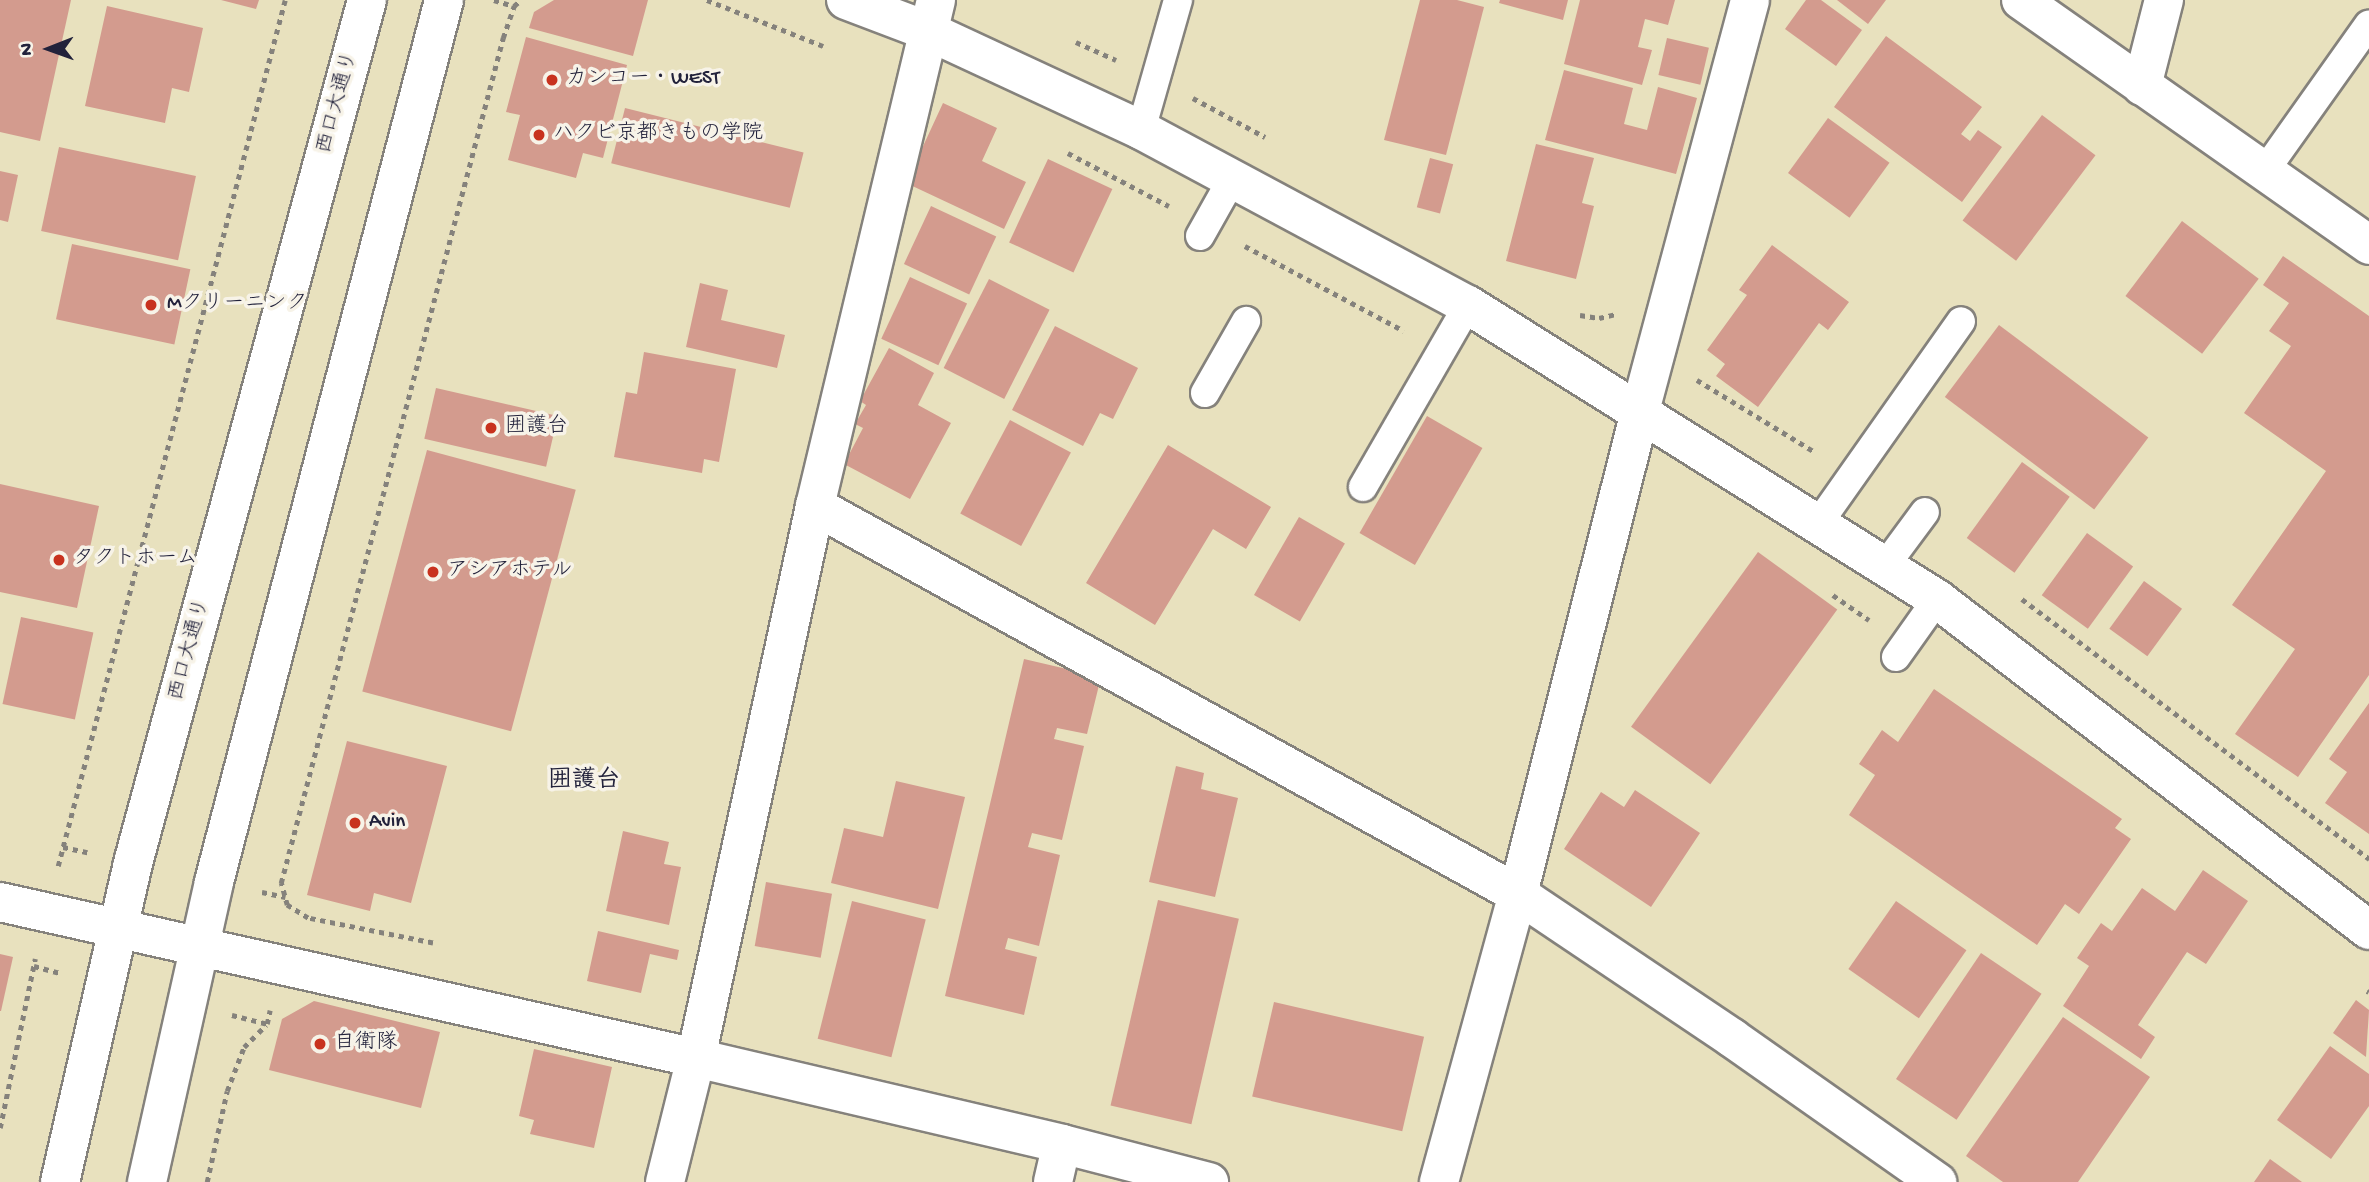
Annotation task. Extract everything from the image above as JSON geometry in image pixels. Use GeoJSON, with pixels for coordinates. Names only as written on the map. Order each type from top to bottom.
{"type":"FeatureCollection","features":[{"type":"Feature","properties":{"kind":"street","name":"西口大通り"},"geometry":{"type":"LineString","coordinates":[[60,1182],[118,929],[366,0]]}},
{"type":"Feature","properties":{"kind":"street"},"geometry":{"type":"LineString","coordinates":[[147,1182],[214,881],[444,0]]}},
{"type":"Feature","properties":{"kind":"street"},"geometry":{"type":"LineString","coordinates":[[846,0],[932,16],[1468,306],[1640,411],[1937,599],[2369,930]]}},
{"type":"Feature","properties":{"kind":"street"},"geometry":{"type":"LineString","coordinates":[[1438,1182],[1518,894],[1640,411],[1750,0]]}},
{"type":"Feature","properties":{"kind":"street"},"geometry":{"type":"LineString","coordinates":[[2021,0],[2369,245]]}},
{"type":"Feature","properties":{"kind":"street"},"geometry":{"type":"LineString","coordinates":[[2142,86],[2164,0]]}},
{"type":"Feature","properties":{"kind":"street"},"geometry":{"type":"LineString","coordinates":[[665,1182],[695,1058],[815,506],[932,16]]}},
{"type":"Feature","properties":{"kind":"street"},"geometry":{"type":"LineString","coordinates":[[815,506],[1518,894],[1886,1166],[1937,1182]]}},
{"type":"Feature","properties":{"kind":"street"},"geometry":{"type":"LineString","coordinates":[[0,902],[695,1058],[1062,1144],[1209,1182]]}},
{"type":"Feature","properties":{"kind":"street"},"geometry":{"type":"LineString","coordinates":[[1053,1182],[1062,1144]]}},
{"type":"Feature","properties":{"kind":"lane"},"geometry":{"type":"LineString","coordinates":[[1141,130],[1178,0]]}},
{"type":"Feature","properties":{"kind":"lane"},"geometry":{"type":"LineString","coordinates":[[2264,172],[2369,24]]}},
{"type":"Feature","properties":{"kind":"lane"},"geometry":{"type":"LineString","coordinates":[[1203,230],[1232,179]]}},
{"type":"Feature","properties":{"kind":"lane"},"geometry":{"type":"LineString","coordinates":[[1363,487],[1468,306]]}},
{"type":"Feature","properties":{"kind":"lane"},"geometry":{"type":"LineString","coordinates":[[1205,393],[1246,321]]}},
{"type":"Feature","properties":{"kind":"lane"},"geometry":{"type":"LineString","coordinates":[[1818,524],[1961,321]]}},
{"type":"Feature","properties":{"kind":"lane"},"geometry":{"type":"LineString","coordinates":[[1885,566],[1925,512]]}},
{"type":"Feature","properties":{"kind":"lane"},"geometry":{"type":"LineString","coordinates":[[1900,651],[1937,599]]}},
{"type":"Feature","properties":{"kind":"path"},"geometry":{"type":"LineString","coordinates":[[0,1128],[45,912],[285,0]]}},
{"type":"Feature","properties":{"kind":"path"},"geometry":{"type":"LineString","coordinates":[[494,0],[514,6]]}},
{"type":"Feature","properties":{"kind":"path"},"geometry":{"type":"LineString","coordinates":[[433,943],[309,918],[287,905],[281,883],[503,38],[514,6],[521,0]]}},
{"type":"Feature","properties":{"kind":"path"},"geometry":{"type":"LineString","coordinates":[[707,0],[830,48]]}},
{"type":"Feature","properties":{"kind":"path"},"geometry":{"type":"LineString","coordinates":[[1062,150],[1203,230],[1442,351]]}},
{"type":"Feature","properties":{"kind":"path"},"geometry":{"type":"LineString","coordinates":[[1827,590],[1900,651]]}},
{"type":"Feature","properties":{"kind":"path"},"geometry":{"type":"LineString","coordinates":[[208,1182],[227,1091],[244,1047],[267,1024]]}},
{"type":"Feature","properties":{"kind":"building"},"geometry":{"type":"Polygon","coordinates":[[[0,0],[71,0],[40,141],[0,132],[0,0]]]}},
{"type":"Feature","properties":{"kind":"building"},"geometry":{"type":"Polygon","coordinates":[[[221,0],[259,0],[256,9],[221,0]]]}},
{"type":"Feature","properties":{"kind":"building"},"geometry":{"type":"Polygon","coordinates":[[[554,0],[648,0],[633,56],[529,28],[534,12],[554,0]]]}},
{"type":"Feature","properties":{"kind":"building"},"geometry":{"type":"Polygon","coordinates":[[[1420,0],[1457,0],[1484,7],[1446,155],[1384,140],[1420,0]]]}},
{"type":"Feature","properties":{"kind":"building"},"geometry":{"type":"Polygon","coordinates":[[[1500,0],[1568,0],[1563,20],[1499,3],[1500,0]]]}},
{"type":"Feature","properties":{"kind":"building"},"geometry":{"type":"Polygon","coordinates":[[[1580,0],[1675,0],[1668,25],[1645,19],[1638,47],[1652,50],[1642,85],[1564,64],[1580,0]]]}},
{"type":"Feature","properties":{"kind":"building"},"geometry":{"type":"Polygon","coordinates":[[[1806,0],[1821,0],[1862,30],[1836,66],[1785,29],[1806,0]]]}},
{"type":"Feature","properties":{"kind":"building"},"geometry":{"type":"Polygon","coordinates":[[[1837,0],[1886,0],[1868,24],[1837,0]]]}},
{"type":"Feature","properties":{"kind":"building"},"geometry":{"type":"Polygon","coordinates":[[[107,6],[203,28],[189,92],[172,88],[165,123],[85,106],[107,6]]]}},
{"type":"Feature","properties":{"kind":"building"},"geometry":{"type":"Polygon","coordinates":[[[1886,36],[1982,107],[1961,134],[1970,141],[1978,130],[2002,147],[1962,202],[1834,107],[1886,36]]]}},
{"type":"Feature","properties":{"kind":"building"},"geometry":{"type":"Polygon","coordinates":[[[526,37],[627,65],[603,158],[583,153],[576,178],[508,160],[520,115],[506,112],[526,37]]]}},
{"type":"Feature","properties":{"kind":"building"},"geometry":{"type":"Polygon","coordinates":[[[1667,38],[1709,48],[1700,85],[1658,75],[1667,38]]]}},
{"type":"Feature","properties":{"kind":"building"},"geometry":{"type":"Polygon","coordinates":[[[1564,70],[1633,88],[1624,124],[1647,130],[1658,87],[1697,98],[1676,174],[1545,140],[1564,70]]]}},
{"type":"Feature","properties":{"kind":"building"},"geometry":{"type":"Polygon","coordinates":[[[943,103],[997,128],[982,161],[1026,182],[1004,229],[906,183],[943,103]]]}},
{"type":"Feature","properties":{"kind":"building"},"geometry":{"type":"Polygon","coordinates":[[[625,108],[804,153],[790,208],[611,163],[625,108]]]}},
{"type":"Feature","properties":{"kind":"building"},"geometry":{"type":"Polygon","coordinates":[[[2042,115],[2096,155],[2016,261],[1963,220],[2042,115]]]}},
{"type":"Feature","properties":{"kind":"building"},"geometry":{"type":"Polygon","coordinates":[[[1828,118],[1889,163],[1850,218],[1788,173],[1828,118]]]}},
{"type":"Feature","properties":{"kind":"building"},"geometry":{"type":"Polygon","coordinates":[[[1536,144],[1594,158],[1582,203],[1594,206],[1576,279],[1506,261],[1536,144]]]}},
{"type":"Feature","properties":{"kind":"building"},"geometry":{"type":"Polygon","coordinates":[[[59,147],[196,176],[178,260],[41,231],[59,147]]]}},
{"type":"Feature","properties":{"kind":"building"},"geometry":{"type":"Polygon","coordinates":[[[1430,158],[1453,164],[1440,213],[1417,207],[1430,158]]]}},
{"type":"Feature","properties":{"kind":"building"},"geometry":{"type":"Polygon","coordinates":[[[1048,159],[1112,189],[1073,272],[1009,242],[1048,159]]]}},
{"type":"Feature","properties":{"kind":"building"},"geometry":{"type":"Polygon","coordinates":[[[0,171],[18,175],[8,222],[0,220],[0,171]]]}},
{"type":"Feature","properties":{"kind":"building"},"geometry":{"type":"Polygon","coordinates":[[[931,206],[996,236],[969,294],[904,264],[931,206]]]}},
{"type":"Feature","properties":{"kind":"building"},"geometry":{"type":"Polygon","coordinates":[[[2182,221],[2259,279],[2202,354],[2125,296],[2182,221]]]}},
{"type":"Feature","properties":{"kind":"building"},"geometry":{"type":"Polygon","coordinates":[[[72,244],[190,269],[174,344],[56,319],[72,244]]]}},
{"type":"Feature","properties":{"kind":"building"},"geometry":{"type":"Polygon","coordinates":[[[1772,245],[1849,302],[1828,330],[1819,323],[1758,407],[1716,376],[1725,364],[1707,350],[1747,295],[1739,290],[1772,245]]]}},
{"type":"Feature","properties":{"kind":"building"},"geometry":{"type":"Polygon","coordinates":[[[2283,256],[2369,316],[2369,675],[2298,777],[2235,734],[2295,649],[2232,605],[2326,471],[2244,413],[2291,346],[2269,331],[2289,303],[2263,285],[2283,256]]]}},
{"type":"Feature","properties":{"kind":"building"},"geometry":{"type":"Polygon","coordinates":[[[910,277],[967,304],[938,365],[881,339],[910,277]]]}},
{"type":"Feature","properties":{"kind":"building"},"geometry":{"type":"Polygon","coordinates":[[[989,279],[1050,310],[1004,399],[944,368],[989,279]]]}},
{"type":"Feature","properties":{"kind":"building"},"geometry":{"type":"Polygon","coordinates":[[[700,283],[728,290],[721,320],[785,335],[777,368],[686,347],[700,283]]]}},
{"type":"Feature","properties":{"kind":"building"},"geometry":{"type":"Polygon","coordinates":[[[1999,325],[2148,438],[2094,509],[1945,397],[1999,325]]]}},
{"type":"Feature","properties":{"kind":"building"},"geometry":{"type":"Polygon","coordinates":[[[1055,326],[1138,368],[1113,419],[1100,413],[1083,446],[1012,410],[1055,326]]]}},
{"type":"Feature","properties":{"kind":"building"},"geometry":{"type":"Polygon","coordinates":[[[889,348],[934,373],[918,405],[951,423],[910,499],[844,464],[863,428],[855,424],[866,405],[860,401],[889,348]]]}},
{"type":"Feature","properties":{"kind":"building"},"geometry":{"type":"Polygon","coordinates":[[[644,352],[736,369],[719,462],[704,459],[702,473],[614,457],[626,392],[637,394],[644,352]]]}},
{"type":"Feature","properties":{"kind":"building","name":"囲護台"},"geometry":{"type":"Polygon","coordinates":[[[436,388],[558,416],[546,467],[424,439],[436,388]]]}},
{"type":"Feature","properties":{"kind":"building"},"geometry":{"type":"Polygon","coordinates":[[[1427,416],[1482,448],[1415,565],[1360,533],[1427,416]]]}},
{"type":"Feature","properties":{"kind":"building"},"geometry":{"type":"Polygon","coordinates":[[[1010,420],[1071,452],[1021,546],[960,514],[1010,420]]]}},
{"type":"Feature","properties":{"kind":"building"},"geometry":{"type":"Polygon","coordinates":[[[1168,445],[1271,507],[1246,549],[1213,529],[1155,625],[1086,583],[1168,445]]]}},
{"type":"Feature","properties":{"kind":"building"},"geometry":{"type":"Polygon","coordinates":[[[427,450],[576,490],[511,731],[362,691],[427,450]]]}},
{"type":"Feature","properties":{"kind":"building"},"geometry":{"type":"Polygon","coordinates":[[[2022,462],[2070,497],[2014,573],[1967,538],[2022,462]]]}},
{"type":"Feature","properties":{"kind":"building"},"geometry":{"type":"Polygon","coordinates":[[[0,484],[99,506],[77,608],[0,592],[0,484]]]}},
{"type":"Feature","properties":{"kind":"building"},"geometry":{"type":"Polygon","coordinates":[[[1299,517],[1345,544],[1300,621],[1254,595],[1299,517]]]}},
{"type":"Feature","properties":{"kind":"building"},"geometry":{"type":"Polygon","coordinates":[[[2087,533],[2133,567],[2088,629],[2042,595],[2087,533]]]}},
{"type":"Feature","properties":{"kind":"building"},"geometry":{"type":"Polygon","coordinates":[[[1758,552],[1837,610],[1710,784],[1631,727],[1758,552]]]}},
{"type":"Feature","properties":{"kind":"building"},"geometry":{"type":"Polygon","coordinates":[[[2144,581],[2182,609],[2147,656],[2109,629],[2144,581]]]}},
{"type":"Feature","properties":{"kind":"building"},"geometry":{"type":"Polygon","coordinates":[[[21,617],[93,632],[75,719],[2,704],[21,617]]]}},
{"type":"Feature","properties":{"kind":"building"},"geometry":{"type":"Polygon","coordinates":[[[1024,659],[1101,677],[1087,734],[1057,728],[1054,739],[1084,746],[1062,840],[1032,833],[1028,847],[1060,855],[1039,946],[1008,938],[1005,949],[1037,957],[1024,1015],[945,996],[1024,659]]]}},
{"type":"Feature","properties":{"kind":"building"},"geometry":{"type":"Polygon","coordinates":[[[1934,689],[2122,819],[2115,828],[2131,839],[2079,914],[2065,904],[2037,945],[1849,815],[1875,775],[1859,764],[1882,730],[1898,742],[1934,689]]]}},
{"type":"Feature","properties":{"kind":"building"},"geometry":{"type":"Polygon","coordinates":[[[2369,703],[2369,834],[2325,803],[2347,772],[2329,759],[2369,703]]]}},
{"type":"Feature","properties":{"kind":"building"},"geometry":{"type":"Polygon","coordinates":[[[347,741],[447,766],[411,903],[374,893],[370,911],[307,895],[347,741]]]}},
{"type":"Feature","properties":{"kind":"building"},"geometry":{"type":"Polygon","coordinates":[[[1176,766],[1204,773],[1201,789],[1238,798],[1215,897],[1149,882],[1176,766]]]}},
{"type":"Feature","properties":{"kind":"building"},"geometry":{"type":"Polygon","coordinates":[[[896,781],[965,797],[938,909],[831,883],[844,828],[883,837],[896,781]]]}},
{"type":"Feature","properties":{"kind":"building"},"geometry":{"type":"Polygon","coordinates":[[[1635,790],[1700,833],[1651,907],[1564,849],[1601,792],[1624,807],[1635,790]]]}},
{"type":"Feature","properties":{"kind":"building"},"geometry":{"type":"Polygon","coordinates":[[[623,831],[669,842],[664,864],[681,867],[669,925],[606,911],[623,831]]]}},
{"type":"Feature","properties":{"kind":"building"},"geometry":{"type":"Polygon","coordinates":[[[2203,870],[2248,901],[2206,964],[2187,952],[2138,1025],[2155,1037],[2141,1059],[2063,1006],[2089,966],[2077,958],[2101,923],[2112,931],[2142,888],[2175,911],[2203,870]]]}},
{"type":"Feature","properties":{"kind":"building"},"geometry":{"type":"Polygon","coordinates":[[[766,882],[832,894],[821,958],[755,946],[766,882]]]}},
{"type":"Feature","properties":{"kind":"building"},"geometry":{"type":"Polygon","coordinates":[[[1158,900],[1239,919],[1191,1124],[1111,1106],[1158,900]]]}},
{"type":"Feature","properties":{"kind":"building"},"geometry":{"type":"Polygon","coordinates":[[[852,901],[926,919],[891,1057],[818,1039],[852,901]]]}},
{"type":"Feature","properties":{"kind":"building"},"geometry":{"type":"Polygon","coordinates":[[[1896,901],[1966,950],[1919,1018],[1848,969],[1896,901]]]}},
{"type":"Feature","properties":{"kind":"building"},"geometry":{"type":"Polygon","coordinates":[[[598,931],[679,950],[677,960],[650,954],[641,993],[587,981],[598,931]]]}},
{"type":"Feature","properties":{"kind":"building"},"geometry":{"type":"Polygon","coordinates":[[[1981,953],[2042,994],[1957,1120],[1896,1079],[1981,953]]]}},
{"type":"Feature","properties":{"kind":"building"},"geometry":{"type":"Polygon","coordinates":[[[0,954],[13,957],[1,1011],[0,1011],[0,954]]]}},
{"type":"Feature","properties":{"kind":"building"},"geometry":{"type":"Polygon","coordinates":[[[2356,1000],[2369,1010],[2366,1057],[2333,1033],[2356,1000]]]}},
{"type":"Feature","properties":{"kind":"building"},"geometry":{"type":"Polygon","coordinates":[[[314,1001],[440,1032],[421,1108],[269,1070],[282,1019],[314,1001]]]}},
{"type":"Feature","properties":{"kind":"building"},"geometry":{"type":"Polygon","coordinates":[[[1274,1002],[1424,1037],[1402,1131],[1252,1097],[1274,1002]]]}},
{"type":"Feature","properties":{"kind":"building"},"geometry":{"type":"Polygon","coordinates":[[[2063,1017],[2150,1077],[2078,1182],[2003,1182],[1966,1156],[2063,1017]]]}},
{"type":"Feature","properties":{"kind":"building"},"geometry":{"type":"Polygon","coordinates":[[[2330,1046],[2369,1074],[2369,1106],[2331,1159],[2277,1120],[2330,1046]]]}},
{"type":"Feature","properties":{"kind":"building"},"geometry":{"type":"Polygon","coordinates":[[[534,1049],[612,1067],[594,1148],[530,1134],[534,1120],[519,1116],[534,1049]]]}},
{"type":"Feature","properties":{"kind":"building"},"geometry":{"type":"Polygon","coordinates":[[[2270,1159],[2302,1182],[2254,1182],[2270,1159]]]}},
{"type":"Feature","properties":{"kind":"place","name":"カンコー・WEST"},"geometry":{"type":"Point","coordinates":[552,80]}},
{"type":"Feature","properties":{"kind":"place","name":"ハクビ京都きもの学院"},"geometry":{"type":"Point","coordinates":[539,135]}},
{"type":"Feature","properties":{"kind":"place","name":"Mクリーニンク"},"geometry":{"type":"Point","coordinates":[151,305]}},
{"type":"Feature","properties":{"kind":"place","name":"囲護台"},"geometry":{"type":"Point","coordinates":[491,428]}},
{"type":"Feature","properties":{"kind":"place","name":"タクトホーム"},"geometry":{"type":"Point","coordinates":[59,560]}},
{"type":"Feature","properties":{"kind":"place","name":"アシアホテル"},"geometry":{"type":"Point","coordinates":[433,572]}},
{"type":"Feature","properties":{"kind":"place","name":"Avin"},"geometry":{"type":"Point","coordinates":[355,823]}},
{"type":"Feature","properties":{"kind":"place","name":"自衛隊"},"geometry":{"type":"Point","coordinates":[320,1044]}},
{"type":"Feature","properties":{"kind":"district","name":"囲護台"},"geometry":{"type":"Point","coordinates":[584,782]}}]}
